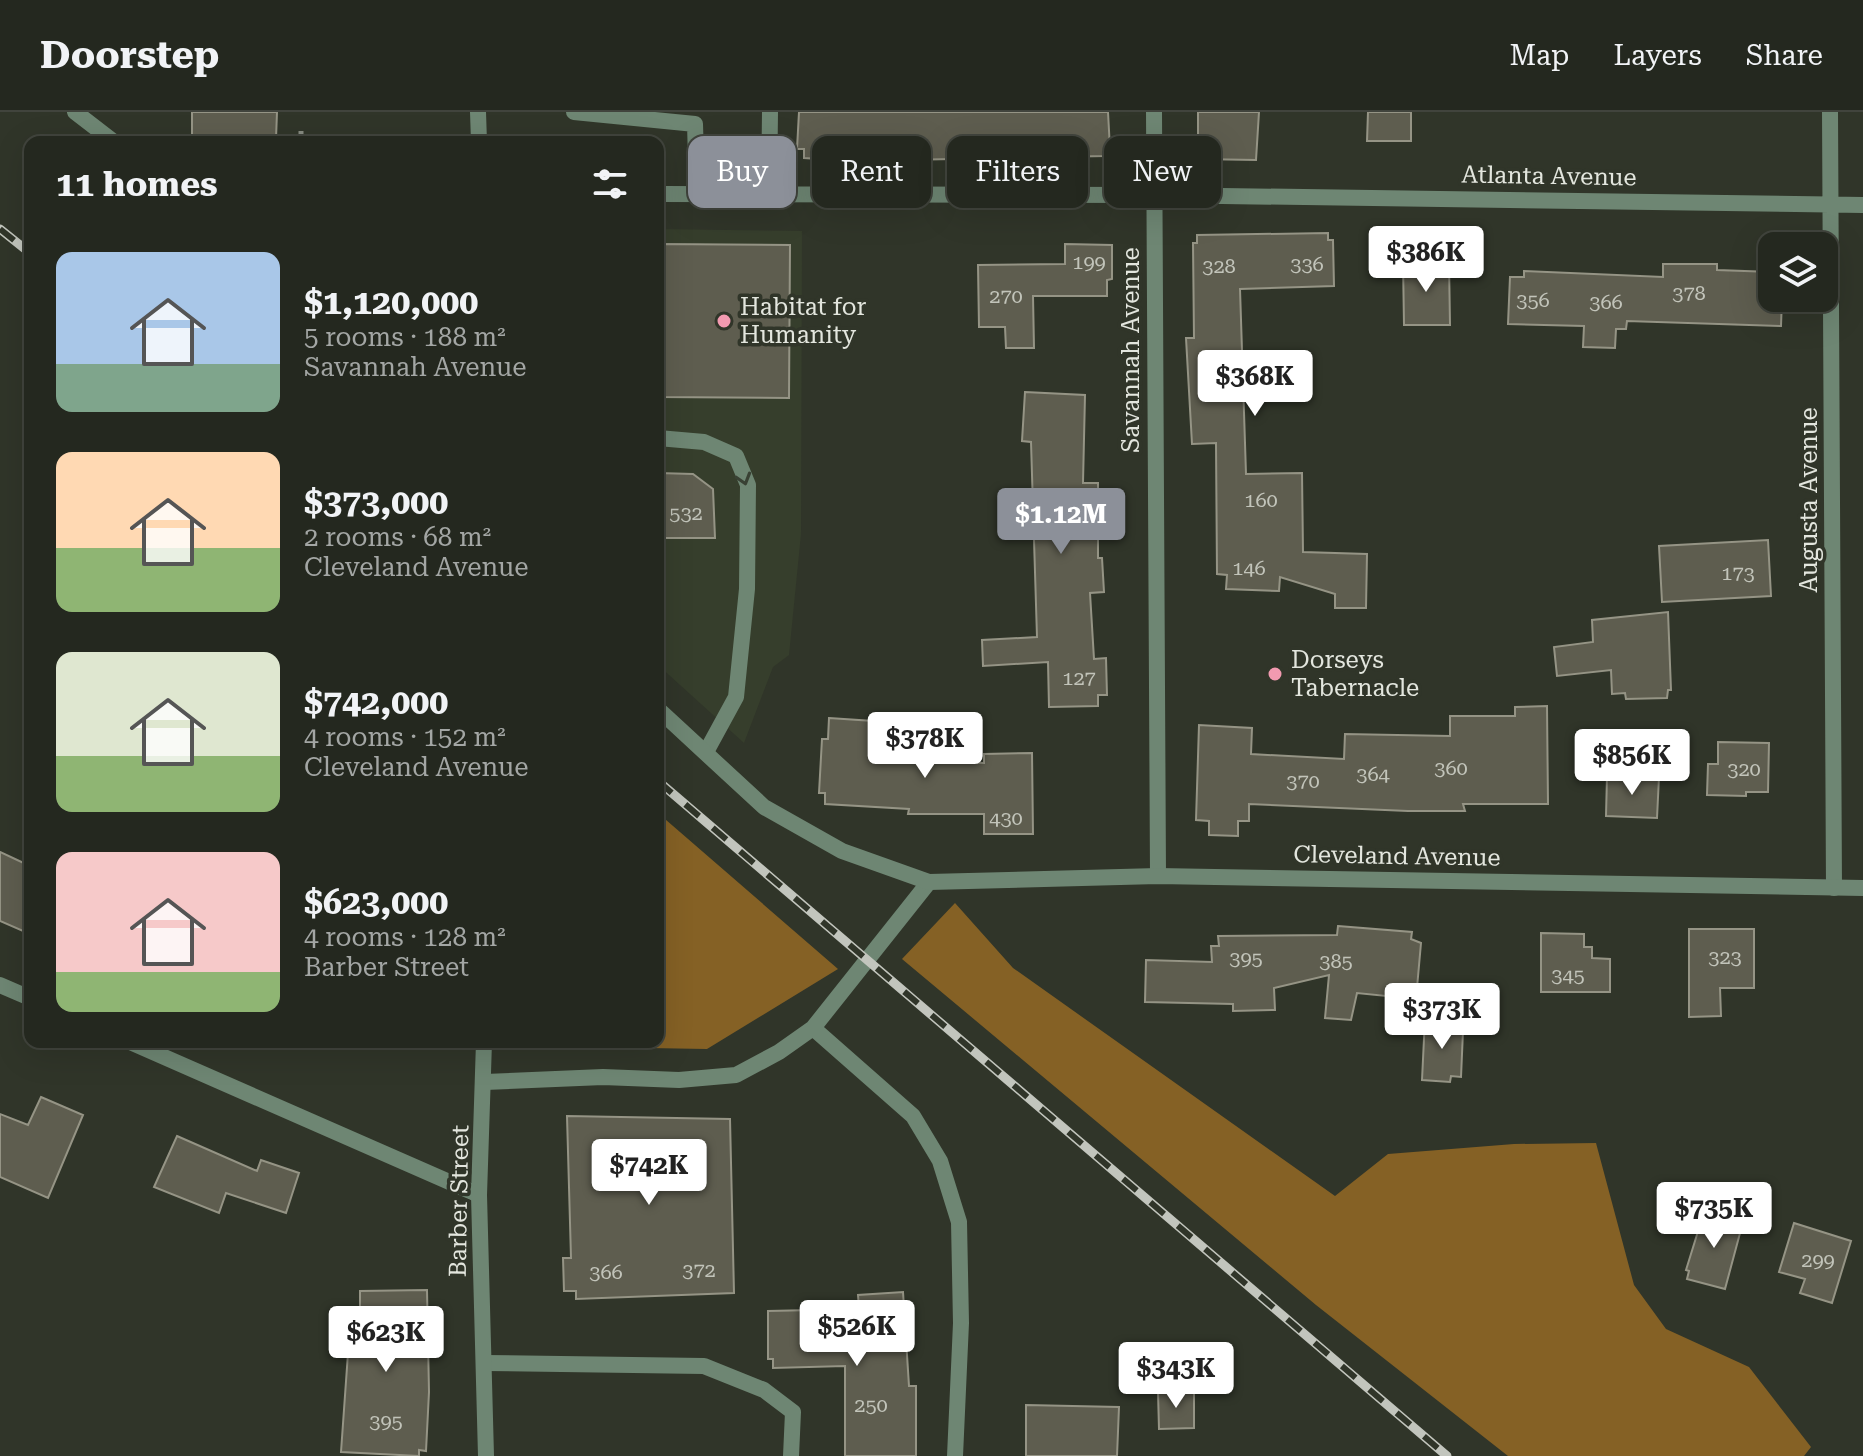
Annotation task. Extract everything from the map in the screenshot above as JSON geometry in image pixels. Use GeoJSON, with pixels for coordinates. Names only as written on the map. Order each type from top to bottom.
{"type":"FeatureCollection","features":[{"type":"Feature","properties":{"kind":"street"},"geometry":{"type":"LineString","coordinates":[[75,112],[106,136]]}},
{"type":"Feature","properties":{"kind":"street"},"geometry":{"type":"LineString","coordinates":[[478,112],[479,136]]}},
{"type":"Feature","properties":{"kind":"street"},"geometry":{"type":"LineString","coordinates":[[574,112],[695,124],[695,136]]}},
{"type":"Feature","properties":{"kind":"street"},"geometry":{"type":"LineString","coordinates":[[770,112],[770,136]]}},
{"type":"Feature","properties":{"kind":"street","name":"Savannah Avenue"},"geometry":{"type":"LineString","coordinates":[[1154,112],[1154,136]]}},
{"type":"Feature","properties":{"kind":"street","name":"Augusta Avenue"},"geometry":{"type":"LineString","coordinates":[[1830,112],[1834,888]]}},
{"type":"Feature","properties":{"kind":"street","name":"Atlanta Avenue"},"geometry":{"type":"LineString","coordinates":[[664,194],[688,194]]}},
{"type":"Feature","properties":{"kind":"street","name":"Atlanta Avenue"},"geometry":{"type":"LineString","coordinates":[[796,194],[1104,195]]}},
{"type":"Feature","properties":{"kind":"street","name":"Atlanta Avenue"},"geometry":{"type":"LineString","coordinates":[[1221,196],[1863,205]]}},
{"type":"Feature","properties":{"kind":"street","name":"Savannah Avenue"},"geometry":{"type":"LineString","coordinates":[[1155,208],[1158,876]]}},
{"type":"Feature","properties":{"kind":"street"},"geometry":{"type":"LineString","coordinates":[[664,439],[704,442],[736,456],[748,485],[747,589],[736,697],[706,752]]}},
{"type":"Feature","properties":{"kind":"street","name":"Cleveland Avenue"},"geometry":{"type":"LineString","coordinates":[[664,714],[764,807],[842,851],[929,882],[1158,876],[1863,888]]}},
{"type":"Feature","properties":{"kind":"street"},"geometry":{"type":"LineString","coordinates":[[485,1082],[603,1077],[679,1080],[736,1075],[779,1052],[813,1028],[929,882]]}},
{"type":"Feature","properties":{"kind":"street"},"geometry":{"type":"LineString","coordinates":[[0,985],[24,995]]}},
{"type":"Feature","properties":{"kind":"street"},"geometry":{"type":"LineString","coordinates":[[813,1028],[913,1116],[940,1161],[959,1222],[961,1323],[955,1456]]}},
{"type":"Feature","properties":{"kind":"street"},"geometry":{"type":"LineString","coordinates":[[144,1048],[479,1195]]}},
{"type":"Feature","properties":{"kind":"street","name":"Barber Street"},"geometry":{"type":"LineString","coordinates":[[484,1048],[479,1195],[486,1456]]}},
{"type":"Feature","properties":{"kind":"street"},"geometry":{"type":"LineString","coordinates":[[484,1363],[704,1366],[764,1390],[793,1412],[791,1456]]}},
{"type":"Feature","properties":{"kind":"path"},"geometry":{"type":"LineString","coordinates":[[301,131],[301,136]]}},
{"type":"Feature","properties":{"kind":"shaded area"},"geometry":{"type":"Polygon","coordinates":[[[664,229],[802,231],[801,534],[789,655],[773,667],[744,743],[664,670],[664,229]]]}},
{"type":"Feature","properties":{"kind":"shaded area"},"geometry":{"type":"Polygon","coordinates":[[[664,818],[838,969],[707,1049],[648,1048],[664,1048],[664,818]]]}},
{"type":"Feature","properties":{"kind":"shaded area"},"geometry":{"type":"Polygon","coordinates":[[[955,903],[1013,968],[1335,1196],[1388,1154],[1514,1144],[1596,1143],[1634,1285],[1666,1329],[1749,1367],[1811,1447],[1804,1456],[1508,1456],[1316,1305],[902,959],[955,903]]]}},
{"type":"Feature","properties":{"kind":"building"},"geometry":{"type":"Polygon","coordinates":[[[192,112],[277,112],[276,136],[192,136],[192,112]]]}},
{"type":"Feature","properties":{"kind":"building"},"geometry":{"type":"Polygon","coordinates":[[[799,112],[1108,112],[1109,136],[1104,136],[1104,156],[1088,156],[1088,136],[947,136],[947,159],[931,159],[931,136],[812,136],[812,159],[804,158],[804,149],[797,149],[799,112]]]}},
{"type":"Feature","properties":{"kind":"building"},"geometry":{"type":"Polygon","coordinates":[[[1198,112],[1259,112],[1256,160],[1221,159],[1221,136],[1198,136],[1198,112]]]}},
{"type":"Feature","properties":{"kind":"building"},"geometry":{"type":"Polygon","coordinates":[[[1368,112],[1411,112],[1411,141],[1367,141],[1368,112]]]}},
{"type":"Feature","properties":{"kind":"building"},"geometry":{"type":"Polygon","coordinates":[[[1328,233],[1328,240],[1333,240],[1334,286],[1240,289],[1246,474],[1302,473],[1303,552],[1367,554],[1366,608],[1335,608],[1335,594],[1280,577],[1279,591],[1226,589],[1227,575],[1217,574],[1216,443],[1192,444],[1186,338],[1194,338],[1193,243],[1197,243],[1197,235],[1328,233]]]}},
{"type":"Feature","properties":{"kind":"building","name":"Habitat for Humanity"},"geometry":{"type":"Polygon","coordinates":[[[664,244],[790,245],[789,398],[664,397],[664,244]]]}},
{"type":"Feature","properties":{"kind":"building"},"geometry":{"type":"Polygon","coordinates":[[[1065,244],[1112,245],[1112,279],[1107,280],[1107,296],[1033,296],[1034,348],[1006,348],[1005,327],[979,327],[978,265],[1065,264],[1065,244]]]}},
{"type":"Feature","properties":{"kind":"building"},"geometry":{"type":"Polygon","coordinates":[[[1403,262],[1449,262],[1450,325],[1404,325],[1403,262]]]}},
{"type":"Feature","properties":{"kind":"building"},"geometry":{"type":"Polygon","coordinates":[[[1663,264],[1717,264],[1717,270],[1758,271],[1758,312],[1782,312],[1781,326],[1627,321],[1626,329],[1616,329],[1615,348],[1583,347],[1584,326],[1508,324],[1510,277],[1524,277],[1524,271],[1663,277],[1663,264]]]}},
{"type":"Feature","properties":{"kind":"building"},"geometry":{"type":"Polygon","coordinates":[[[1025,392],[1085,395],[1083,483],[1098,483],[1098,558],[1102,558],[1104,592],[1090,593],[1094,659],[1106,658],[1107,695],[1098,695],[1098,706],[1049,707],[1048,662],[983,666],[982,640],[1037,637],[1031,442],[1022,441],[1025,392]]]}},
{"type":"Feature","properties":{"kind":"building"},"geometry":{"type":"Polygon","coordinates":[[[664,473],[693,474],[713,489],[715,538],[664,538],[664,473]]]}},
{"type":"Feature","properties":{"kind":"building"},"geometry":{"type":"Polygon","coordinates":[[[1768,540],[1771,596],[1662,602],[1659,546],[1768,540]]]}},
{"type":"Feature","properties":{"kind":"building"},"geometry":{"type":"Polygon","coordinates":[[[1668,612],[1671,690],[1668,690],[1667,698],[1626,699],[1625,693],[1612,694],[1611,670],[1557,676],[1554,647],[1593,642],[1592,620],[1668,612]]]}},
{"type":"Feature","properties":{"kind":"building"},"geometry":{"type":"Polygon","coordinates":[[[1547,706],[1548,804],[1463,804],[1465,811],[1408,811],[1249,804],[1249,821],[1238,821],[1238,836],[1209,835],[1209,821],[1196,820],[1199,725],[1252,728],[1251,754],[1344,759],[1345,734],[1450,736],[1450,716],[1515,716],[1515,707],[1547,706]]]}},
{"type":"Feature","properties":{"kind":"building"},"geometry":{"type":"Polygon","coordinates":[[[829,718],[888,722],[885,760],[984,763],[984,754],[1032,753],[1033,834],[984,834],[984,814],[908,814],[909,809],[825,804],[825,793],[819,793],[822,739],[828,739],[829,718]]]}},
{"type":"Feature","properties":{"kind":"building"},"geometry":{"type":"Polygon","coordinates":[[[1718,742],[1769,743],[1768,792],[1746,792],[1746,796],[1707,795],[1708,764],[1718,764],[1718,742]]]}},
{"type":"Feature","properties":{"kind":"building"},"geometry":{"type":"Polygon","coordinates":[[[1607,776],[1659,777],[1657,818],[1606,816],[1607,776]]]}},
{"type":"Feature","properties":{"kind":"building"},"geometry":{"type":"Polygon","coordinates":[[[0,852],[24,863],[24,929],[23,931],[0,921],[0,852]]]}},
{"type":"Feature","properties":{"kind":"building"},"geometry":{"type":"Polygon","coordinates":[[[1338,926],[1412,932],[1411,939],[1421,943],[1416,999],[1357,993],[1351,1020],[1325,1018],[1329,975],[1274,988],[1275,1010],[1233,1011],[1233,1004],[1145,1002],[1146,960],[1212,962],[1211,946],[1219,946],[1218,936],[1337,935],[1338,926]]]}},
{"type":"Feature","properties":{"kind":"building"},"geometry":{"type":"Polygon","coordinates":[[[1689,929],[1754,929],[1754,988],[1720,988],[1721,1016],[1689,1017],[1689,929]]]}},
{"type":"Feature","properties":{"kind":"building"},"geometry":{"type":"Polygon","coordinates":[[[1541,933],[1584,934],[1584,947],[1592,947],[1592,958],[1610,959],[1610,992],[1541,992],[1541,933]]]}},
{"type":"Feature","properties":{"kind":"building"},"geometry":{"type":"Polygon","coordinates":[[[1425,1018],[1455,1020],[1454,1031],[1463,1031],[1461,1077],[1451,1076],[1450,1082],[1422,1080],[1425,1018]]]}},
{"type":"Feature","properties":{"kind":"building"},"geometry":{"type":"Polygon","coordinates":[[[41,1097],[83,1115],[48,1198],[0,1177],[0,1114],[28,1125],[41,1097]]]}},
{"type":"Feature","properties":{"kind":"building"},"geometry":{"type":"Polygon","coordinates":[[[567,1116],[730,1119],[734,1293],[576,1299],[576,1291],[564,1291],[563,1258],[571,1258],[567,1116]]]}},
{"type":"Feature","properties":{"kind":"building"},"geometry":{"type":"Polygon","coordinates":[[[177,1136],[257,1171],[261,1160],[299,1173],[286,1213],[226,1193],[219,1213],[154,1187],[177,1136]]]}},
{"type":"Feature","properties":{"kind":"building"},"geometry":{"type":"Polygon","coordinates":[[[1704,1212],[1743,1222],[1725,1289],[1687,1279],[1689,1271],[1686,1270],[1704,1212]]]}},
{"type":"Feature","properties":{"kind":"building"},"geometry":{"type":"Polygon","coordinates":[[[1794,1223],[1851,1241],[1832,1303],[1800,1293],[1805,1279],[1779,1272],[1794,1223]]]}},
{"type":"Feature","properties":{"kind":"building"},"geometry":{"type":"Polygon","coordinates":[[[427,1290],[429,1392],[426,1451],[419,1450],[419,1456],[341,1452],[348,1353],[340,1353],[339,1316],[349,1316],[349,1308],[360,1307],[360,1291],[427,1290]]]}},
{"type":"Feature","properties":{"kind":"building"},"geometry":{"type":"Polygon","coordinates":[[[903,1292],[909,1386],[916,1386],[916,1456],[845,1456],[845,1366],[773,1368],[773,1359],[768,1359],[768,1311],[859,1309],[858,1295],[903,1292]]]}},
{"type":"Feature","properties":{"kind":"building"},"geometry":{"type":"Polygon","coordinates":[[[1194,1391],[1194,1428],[1159,1429],[1158,1392],[1194,1391]]]}},
{"type":"Feature","properties":{"kind":"building"},"geometry":{"type":"Polygon","coordinates":[[[1026,1405],[1119,1407],[1117,1456],[1026,1456],[1026,1405]]]}},
{"type":"Feature","properties":{"kind":"railway"},"geometry":{"type":"LineString","coordinates":[[0,229],[24,248]]}},
{"type":"Feature","properties":{"kind":"railway"},"geometry":{"type":"LineString","coordinates":[[664,786],[1447,1456]]}},
{"type":"Feature","properties":{"kind":"place","name":"Habitat for Humanity"},"geometry":{"type":"Point","coordinates":[724,321]}},
{"type":"Feature","properties":{"kind":"place","name":"Dorseys Tabernacle"},"geometry":{"type":"Point","coordinates":[1275,674]}}]}
